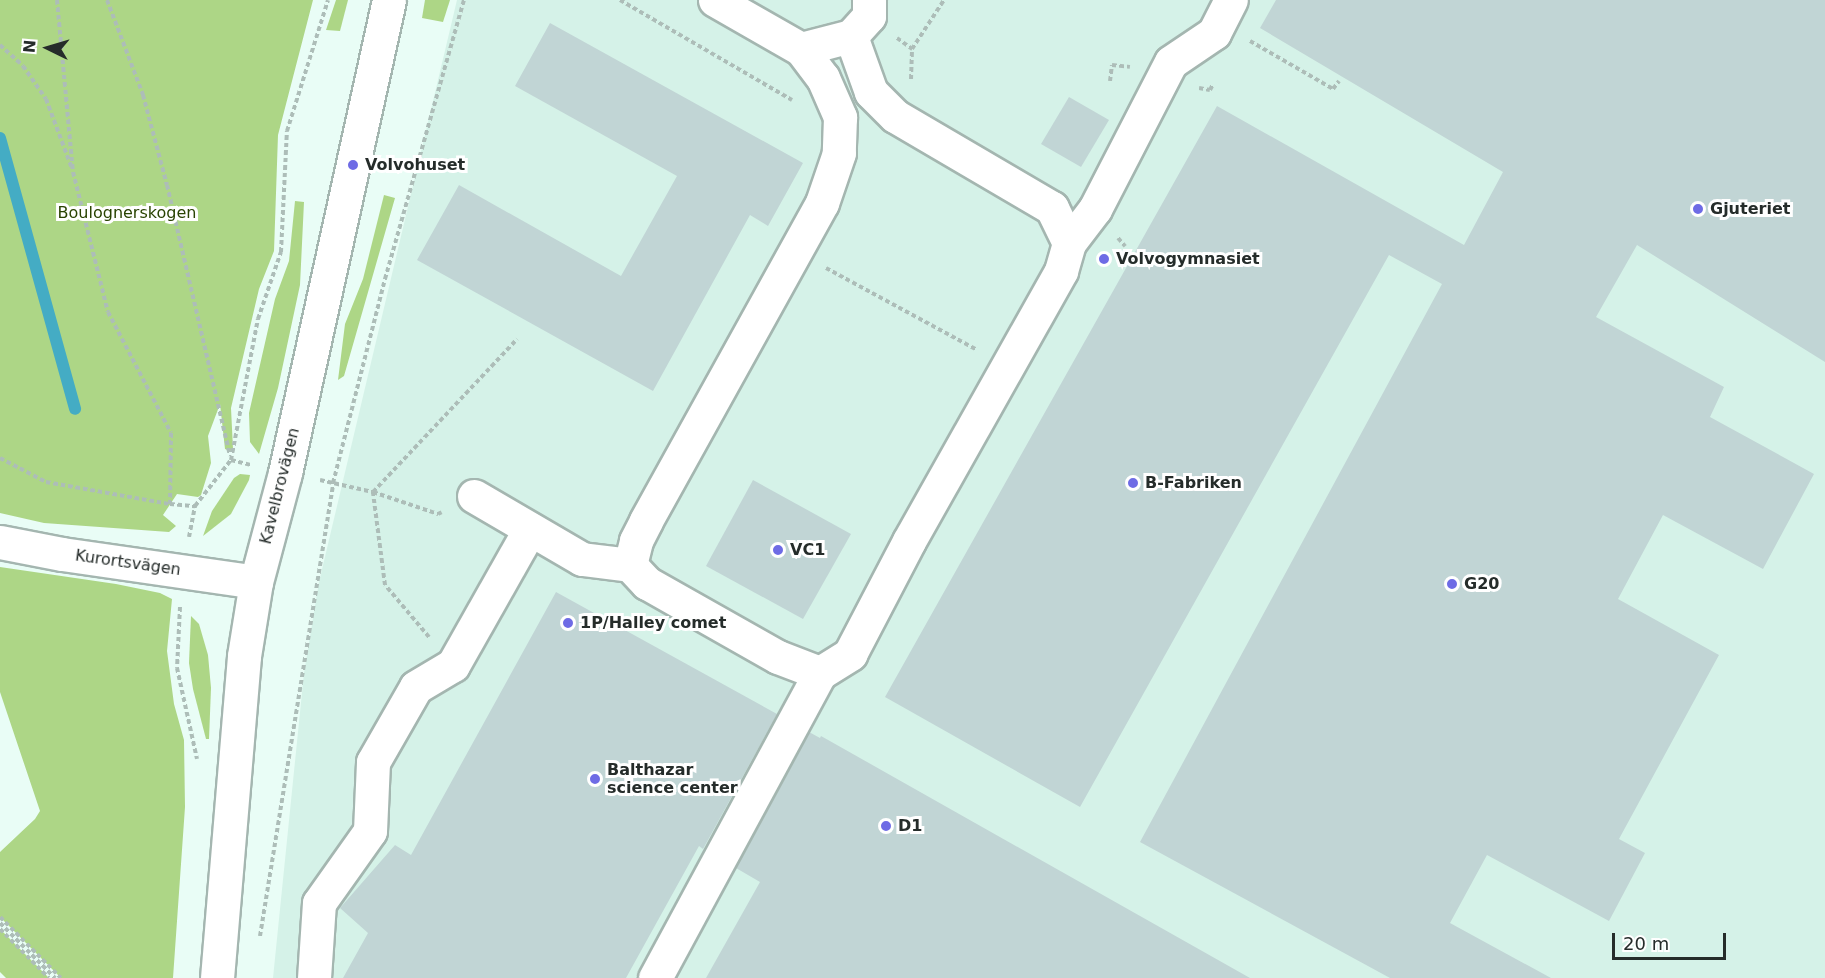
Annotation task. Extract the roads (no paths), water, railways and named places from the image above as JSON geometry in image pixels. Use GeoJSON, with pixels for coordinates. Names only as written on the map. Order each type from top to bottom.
{"type":"FeatureCollection","features":[{"type":"Feature","properties":{"kind":"main road","name":"Kavelbrovägen"},"geometry":{"type":"LineString","coordinates":[[217,978],[244,656],[256,582],[285,473],[389,0]]}},
{"type":"Feature","properties":{"kind":"main road"},"geometry":{"type":"LineString","coordinates":[[630,565],[641,531],[817,212],[839,153],[840,117],[823,78],[801,49],[715,0]]}},
{"type":"Feature","properties":{"kind":"main road"},"geometry":{"type":"LineString","coordinates":[[801,49],[851,36],[868,16],[869,0]]}},
{"type":"Feature","properties":{"kind":"main road"},"geometry":{"type":"LineString","coordinates":[[655,978],[820,673],[850,654],[909,541],[1061,271],[1069,243],[1095,209],[1171,62],[1214,33],[1231,0]]}},
{"type":"Feature","properties":{"kind":"main road"},"geometry":{"type":"LineString","coordinates":[[851,36],[871,92],[895,116],[1052,208],[1069,243]]}},
{"type":"Feature","properties":{"kind":"main road"},"geometry":{"type":"LineString","coordinates":[[474,496],[582,559],[630,565],[647,583],[778,657],[820,673]]}},
{"type":"Feature","properties":{"kind":"main road"},"geometry":{"type":"LineString","coordinates":[[314,978],[319,903],[370,831],[373,762],[416,687],[453,664],[530,529]]}},
{"type":"Feature","properties":{"kind":"main road","name":"Kurortsvägen"},"geometry":{"type":"LineString","coordinates":[[0,542],[62,554],[256,582]]}},
{"type":"Feature","properties":{"kind":"waterway"},"geometry":{"type":"LineString","coordinates":[[0,138],[75,409]]}},
{"type":"Feature","properties":{"kind":"place","name":"Volvohuset"},"geometry":{"type":"Point","coordinates":[353,165]}},
{"type":"Feature","properties":{"kind":"place","name":"Gjuteriet"},"geometry":{"type":"Point","coordinates":[1698,209]}},
{"type":"Feature","properties":{"kind":"place","name":"Volvogymnasiet"},"geometry":{"type":"Point","coordinates":[1104,259]}},
{"type":"Feature","properties":{"kind":"place","name":"B-Fabriken"},"geometry":{"type":"Point","coordinates":[1133,483]}},
{"type":"Feature","properties":{"kind":"place","name":"VC1"},"geometry":{"type":"Point","coordinates":[778,550]}},
{"type":"Feature","properties":{"kind":"place","name":"G20"},"geometry":{"type":"Point","coordinates":[1452,584]}},
{"type":"Feature","properties":{"kind":"place","name":"1P/Halley comet"},"geometry":{"type":"Point","coordinates":[568,623]}},
{"type":"Feature","properties":{"kind":"place","name":"Balthazar science center"},"geometry":{"type":"Point","coordinates":[595,779]}},
{"type":"Feature","properties":{"kind":"place","name":"D1"},"geometry":{"type":"Point","coordinates":[886,826]}},
{"type":"Feature","properties":{"kind":"park label","name":"Boulognerskogen"},"geometry":{"type":"Point","coordinates":[127,213]}}]}
